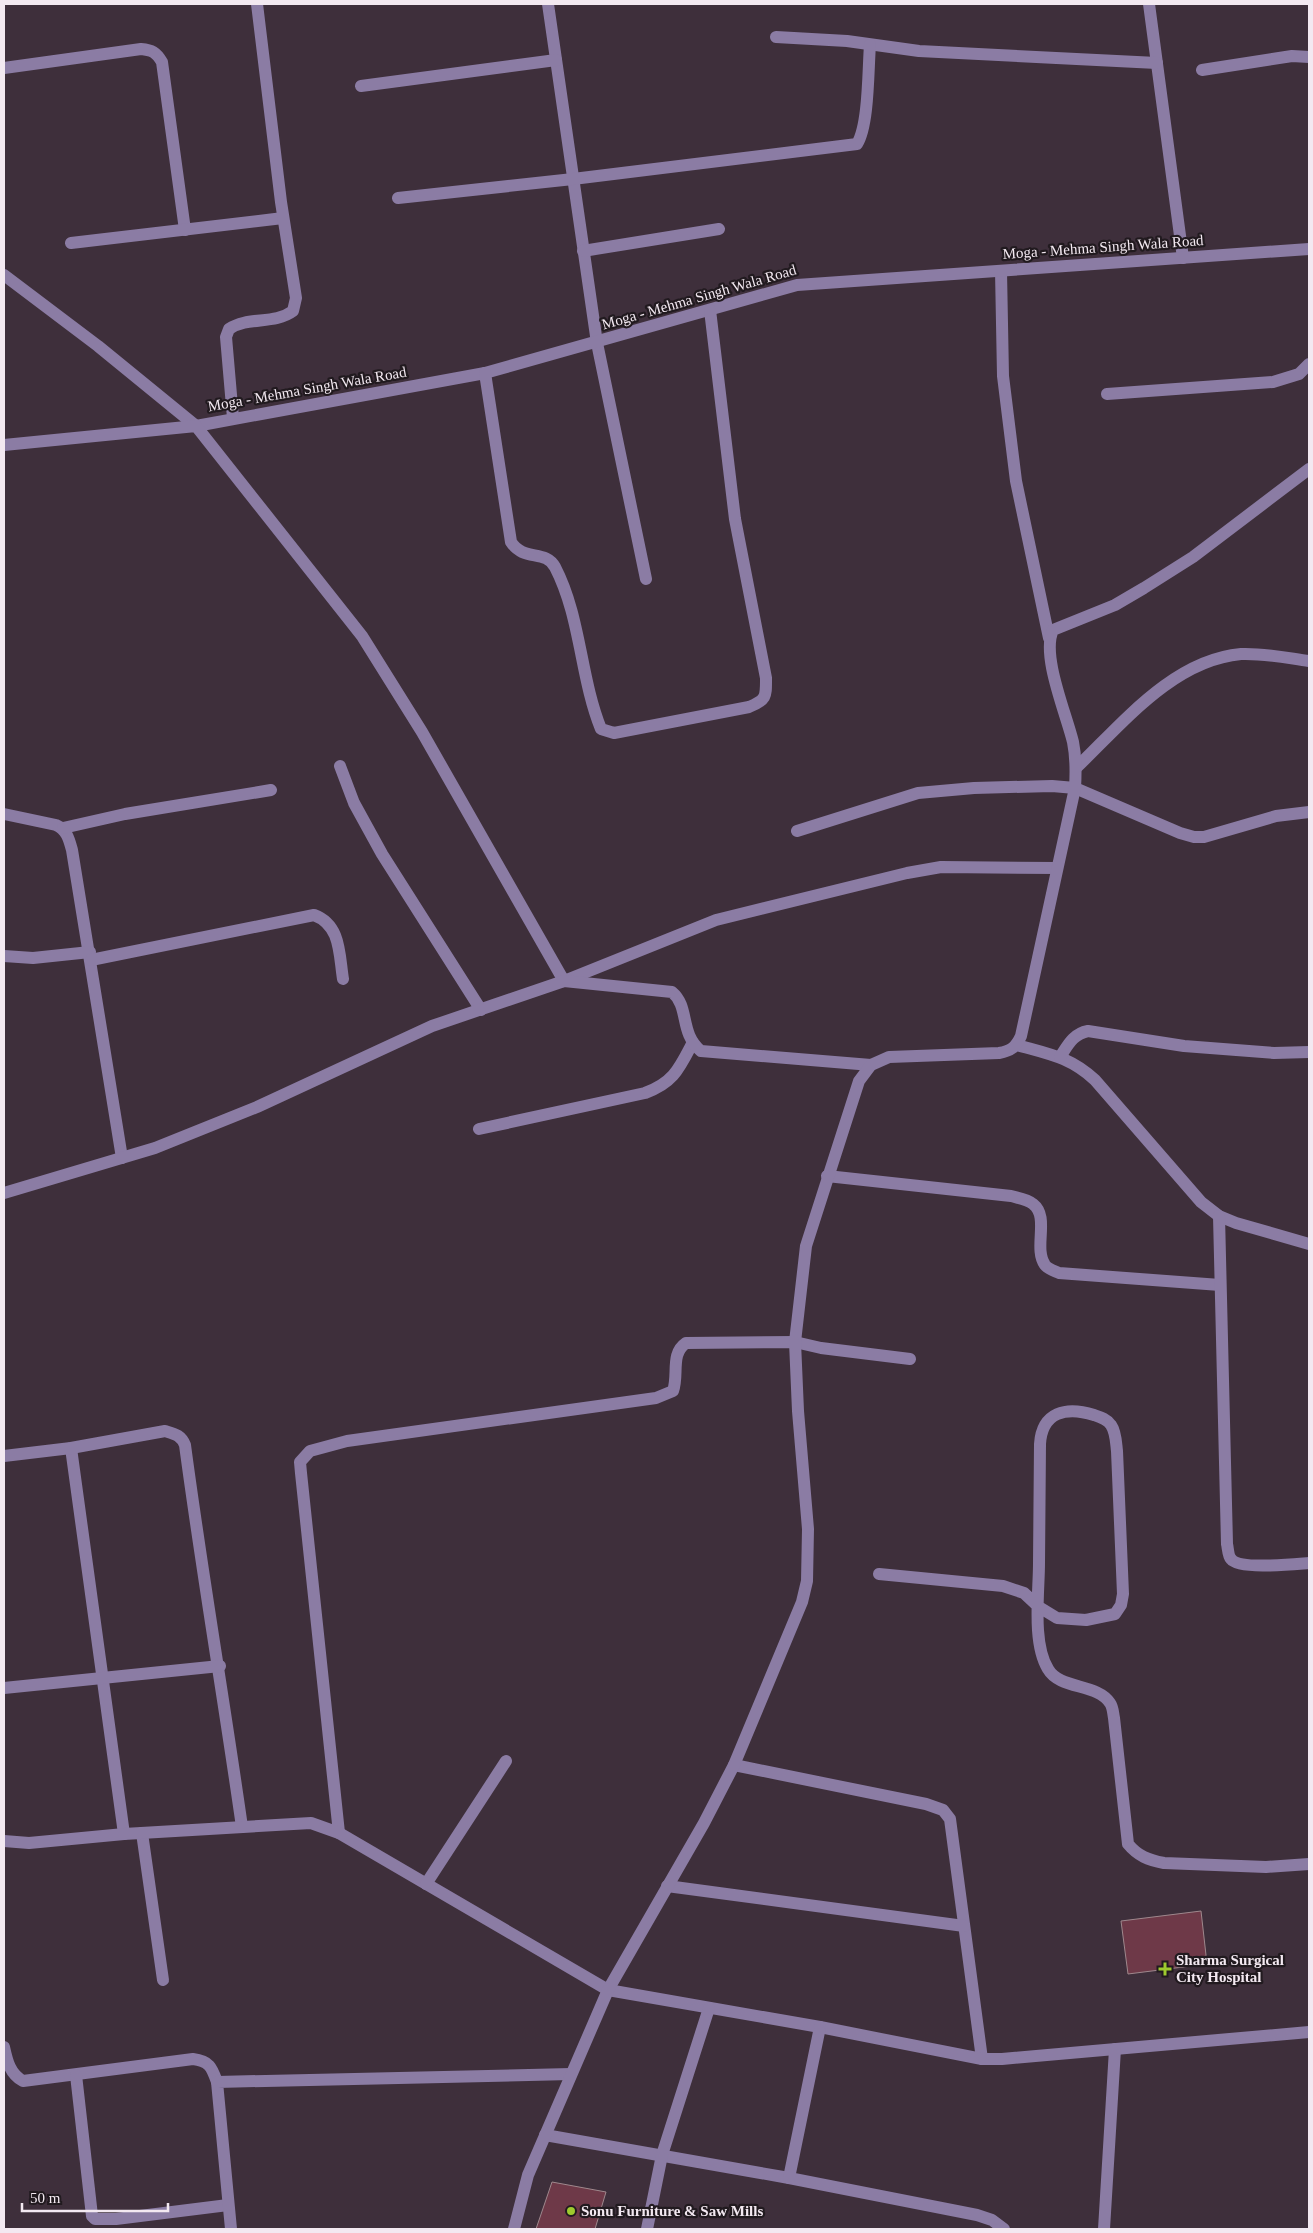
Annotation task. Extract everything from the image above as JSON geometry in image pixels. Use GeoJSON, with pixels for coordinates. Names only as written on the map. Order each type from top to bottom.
{"type":"FeatureCollection","features":[{"type":"Feature","properties":{"kind":"street"},"geometry":{"type":"LineString","coordinates":[[233,418],[226,337],[229,329],[246,322],[286,316],[293,312],[296,298],[284,218],[258,4]]}},
{"type":"Feature","properties":{"kind":"street"},"geometry":{"type":"LineString","coordinates":[[548,4],[596,343],[646,580]]}},
{"type":"Feature","properties":{"kind":"street"},"geometry":{"type":"LineString","coordinates":[[1149,4],[1184,258]]}},
{"type":"Feature","properties":{"kind":"street"},"geometry":{"type":"LineString","coordinates":[[776,38],[819,38],[919,51],[1157,64]]}},
{"type":"Feature","properties":{"kind":"street"},"geometry":{"type":"LineString","coordinates":[[398,198],[573,179],[856,144],[861,137],[864,123],[870,45]]}},
{"type":"Feature","properties":{"kind":"street"},"geometry":{"type":"LineString","coordinates":[[4,68],[141,49],[152,50],[158,55],[162,62],[185,230]]}},
{"type":"Feature","properties":{"kind":"street"},"geometry":{"type":"LineString","coordinates":[[1202,70],[1292,56],[1309,57]]}},
{"type":"Feature","properties":{"kind":"street"},"geometry":{"type":"LineString","coordinates":[[361,86],[556,60]]}},
{"type":"Feature","properties":{"kind":"street"},"geometry":{"type":"LineString","coordinates":[[71,243],[284,218]]}},
{"type":"Feature","properties":{"kind":"street"},"geometry":{"type":"LineString","coordinates":[[583,251],[719,228]]}},
{"type":"Feature","properties":{"kind":"street","name":"Moga - Mehma Singh Wala Road"},"geometry":{"type":"LineString","coordinates":[[4,445],[196,426],[485,373],[797,285],[1309,249]]}},
{"type":"Feature","properties":{"kind":"street"},"geometry":{"type":"LineString","coordinates":[[564,981],[672,992],[680,998],[692,1044],[701,1051],[871,1065],[889,1057],[999,1053],[1008,1051],[1017,1045],[1075,788],[1076,768],[1073,743],[1050,656],[1049,638],[1016,481],[1003,376],[1001,271]]}},
{"type":"Feature","properties":{"kind":"street","name":"Moga - Mehma Singh Wala Road"},"geometry":{"type":"LineString","coordinates":[[4,274],[98,346],[196,426]]}},
{"type":"Feature","properties":{"kind":"street"},"geometry":{"type":"LineString","coordinates":[[485,373],[511,542],[522,554],[545,558],[554,565],[568,600],[601,728],[614,733],[749,707],[760,703],[765,697],[766,678],[735,519],[710,310]]}},
{"type":"Feature","properties":{"kind":"street"},"geometry":{"type":"LineString","coordinates":[[1107,394],[1273,382],[1298,374],[1309,364]]}},
{"type":"Feature","properties":{"kind":"street"},"geometry":{"type":"LineString","coordinates":[[196,426],[362,636],[422,732],[564,981]]}},
{"type":"Feature","properties":{"kind":"street"},"geometry":{"type":"LineString","coordinates":[[1049,638],[1053,630],[1115,605],[1193,557],[1309,469]]}},
{"type":"Feature","properties":{"kind":"street"},"geometry":{"type":"LineString","coordinates":[[1076,768],[1154,694],[1187,671],[1216,658],[1241,654],[1263,654],[1309,661]]}},
{"type":"Feature","properties":{"kind":"street"},"geometry":{"type":"LineString","coordinates":[[340,766],[354,803],[382,854],[481,1010]]}},
{"type":"Feature","properties":{"kind":"street"},"geometry":{"type":"LineString","coordinates":[[797,831],[918,793],[1008,787],[1075,788],[1180,833],[1194,837],[1218,834],[1276,816],[1309,812]]}},
{"type":"Feature","properties":{"kind":"street"},"geometry":{"type":"LineString","coordinates":[[4,814],[37,820],[63,828],[125,814],[271,790]]}},
{"type":"Feature","properties":{"kind":"street"},"geometry":{"type":"LineString","coordinates":[[63,828],[68,836],[72,850],[91,956],[122,1158]]}},
{"type":"Feature","properties":{"kind":"street"},"geometry":{"type":"LineString","coordinates":[[4,1193],[154,1148],[257,1107],[432,1026],[564,981],[716,920],[907,873],[940,867],[1057,868]]}},
{"type":"Feature","properties":{"kind":"street"},"geometry":{"type":"LineString","coordinates":[[4,956],[34,958],[91,956],[314,915],[325,919],[334,928],[343,979]]}},
{"type":"Feature","properties":{"kind":"street"},"geometry":{"type":"LineString","coordinates":[[1060,1057],[1070,1041],[1079,1032],[1088,1030],[1184,1046],[1274,1053],[1309,1052]]}},
{"type":"Feature","properties":{"kind":"street"},"geometry":{"type":"LineString","coordinates":[[479,1129],[659,1088],[671,1079],[680,1067],[692,1044]]}},
{"type":"Feature","properties":{"kind":"street"},"geometry":{"type":"LineString","coordinates":[[1017,1045],[1060,1057],[1076,1064],[1095,1080],[1201,1202],[1219,1216],[1309,1244]]}},
{"type":"Feature","properties":{"kind":"street"},"geometry":{"type":"LineString","coordinates":[[514,2229],[528,2175],[608,1990],[666,1886],[704,1823],[734,1766],[799,1610],[807,1581],[808,1529],[798,1411],[795,1342],[806,1246],[859,1081],[871,1065]]}},
{"type":"Feature","properties":{"kind":"street"},"geometry":{"type":"LineString","coordinates":[[827,1176],[1010,1196],[1035,1204],[1040,1216],[1042,1255],[1045,1265],[1059,1273],[1220,1285]]}},
{"type":"Feature","properties":{"kind":"street"},"geometry":{"type":"LineString","coordinates":[[1219,1216],[1227,1544],[1230,1559],[1238,1564],[1250,1565],[1309,1563]]}},
{"type":"Feature","properties":{"kind":"street"},"geometry":{"type":"LineString","coordinates":[[339,1833],[300,1462],[310,1450],[347,1441],[656,1398],[673,1391],[676,1383],[676,1355],[679,1348],[686,1343],[795,1342],[821,1348],[910,1359]]}},
{"type":"Feature","properties":{"kind":"street"},"geometry":{"type":"LineString","coordinates":[[879,1574],[1003,1586],[1024,1594],[1039,1607],[1057,1618],[1086,1620],[1115,1614],[1121,1605],[1123,1594],[1114,1432],[1110,1424],[1102,1418],[1084,1412],[1067,1411],[1047,1421],[1041,1430],[1039,1607],[1038,1637],[1048,1671],[1059,1679],[1103,1695],[1111,1704],[1128,1844],[1136,1854],[1149,1860],[1164,1863],[1266,1867],[1309,1864]]}},
{"type":"Feature","properties":{"kind":"street"},"geometry":{"type":"LineString","coordinates":[[4,1456],[71,1448],[165,1431],[176,1434],[182,1439],[185,1445],[203,1574],[220,1666],[242,1827]]}},
{"type":"Feature","properties":{"kind":"street"},"geometry":{"type":"LineString","coordinates":[[71,1448],[124,1834]]}},
{"type":"Feature","properties":{"kind":"street"},"geometry":{"type":"LineString","coordinates":[[4,1688],[220,1666]]}},
{"type":"Feature","properties":{"kind":"street"},"geometry":{"type":"LineString","coordinates":[[426,1884],[506,1762]]}},
{"type":"Feature","properties":{"kind":"street"},"geometry":{"type":"LineString","coordinates":[[734,1766],[926,1804],[943,1810],[950,1819],[982,2059]]}},
{"type":"Feature","properties":{"kind":"street"},"geometry":{"type":"LineString","coordinates":[[4,1842],[29,1843],[124,1834],[311,1823],[339,1833],[608,1990],[820,2027],[982,2059],[1002,2059],[1309,2032]]}},
{"type":"Feature","properties":{"kind":"street"},"geometry":{"type":"LineString","coordinates":[[142,1833],[163,1980]]}},
{"type":"Feature","properties":{"kind":"street"},"geometry":{"type":"LineString","coordinates":[[666,1886],[964,1926]]}},
{"type":"Feature","properties":{"kind":"street"},"geometry":{"type":"LineString","coordinates":[[647,2229],[662,2155],[709,2008]]}},
{"type":"Feature","properties":{"kind":"street"},"geometry":{"type":"LineString","coordinates":[[789,2178],[820,2027]]}},
{"type":"Feature","properties":{"kind":"street"},"geometry":{"type":"LineString","coordinates":[[4,2047],[11,2071],[16,2078],[23,2081],[194,2059],[205,2060],[211,2066],[217,2082],[231,2229]]}},
{"type":"Feature","properties":{"kind":"street"},"geometry":{"type":"LineString","coordinates":[[1104,2229],[1115,2049]]}},
{"type":"Feature","properties":{"kind":"street"},"geometry":{"type":"LineString","coordinates":[[217,2082],[571,2074]]}},
{"type":"Feature","properties":{"kind":"street"},"geometry":{"type":"LineString","coordinates":[[76,2075],[92,2216],[96,2220],[228,2205]]}},
{"type":"Feature","properties":{"kind":"street"},"geometry":{"type":"LineString","coordinates":[[545,2135],[789,2178],[977,2215],[992,2220],[1004,2229]]}},
{"type":"Feature","properties":{"kind":"building"},"geometry":{"type":"Polygon","coordinates":[[[1201,1911],[1207,1964],[1128,1974],[1121,1921],[1201,1911]]]}},
{"type":"Feature","properties":{"kind":"building","name":"Sonu Furniture & Saw Mills"},"geometry":{"type":"Polygon","coordinates":[[[552,2182],[606,2192],[595,2229],[536,2229],[552,2182]]]}},
{"type":"Feature","properties":{"kind":"place","name":"Sharma Surgical City Hospital"},"geometry":{"type":"Point","coordinates":[1165,1969]}},
{"type":"Feature","properties":{"kind":"place","name":"Sonu Furniture & Saw Mills"},"geometry":{"type":"Point","coordinates":[571,2211]}}]}
